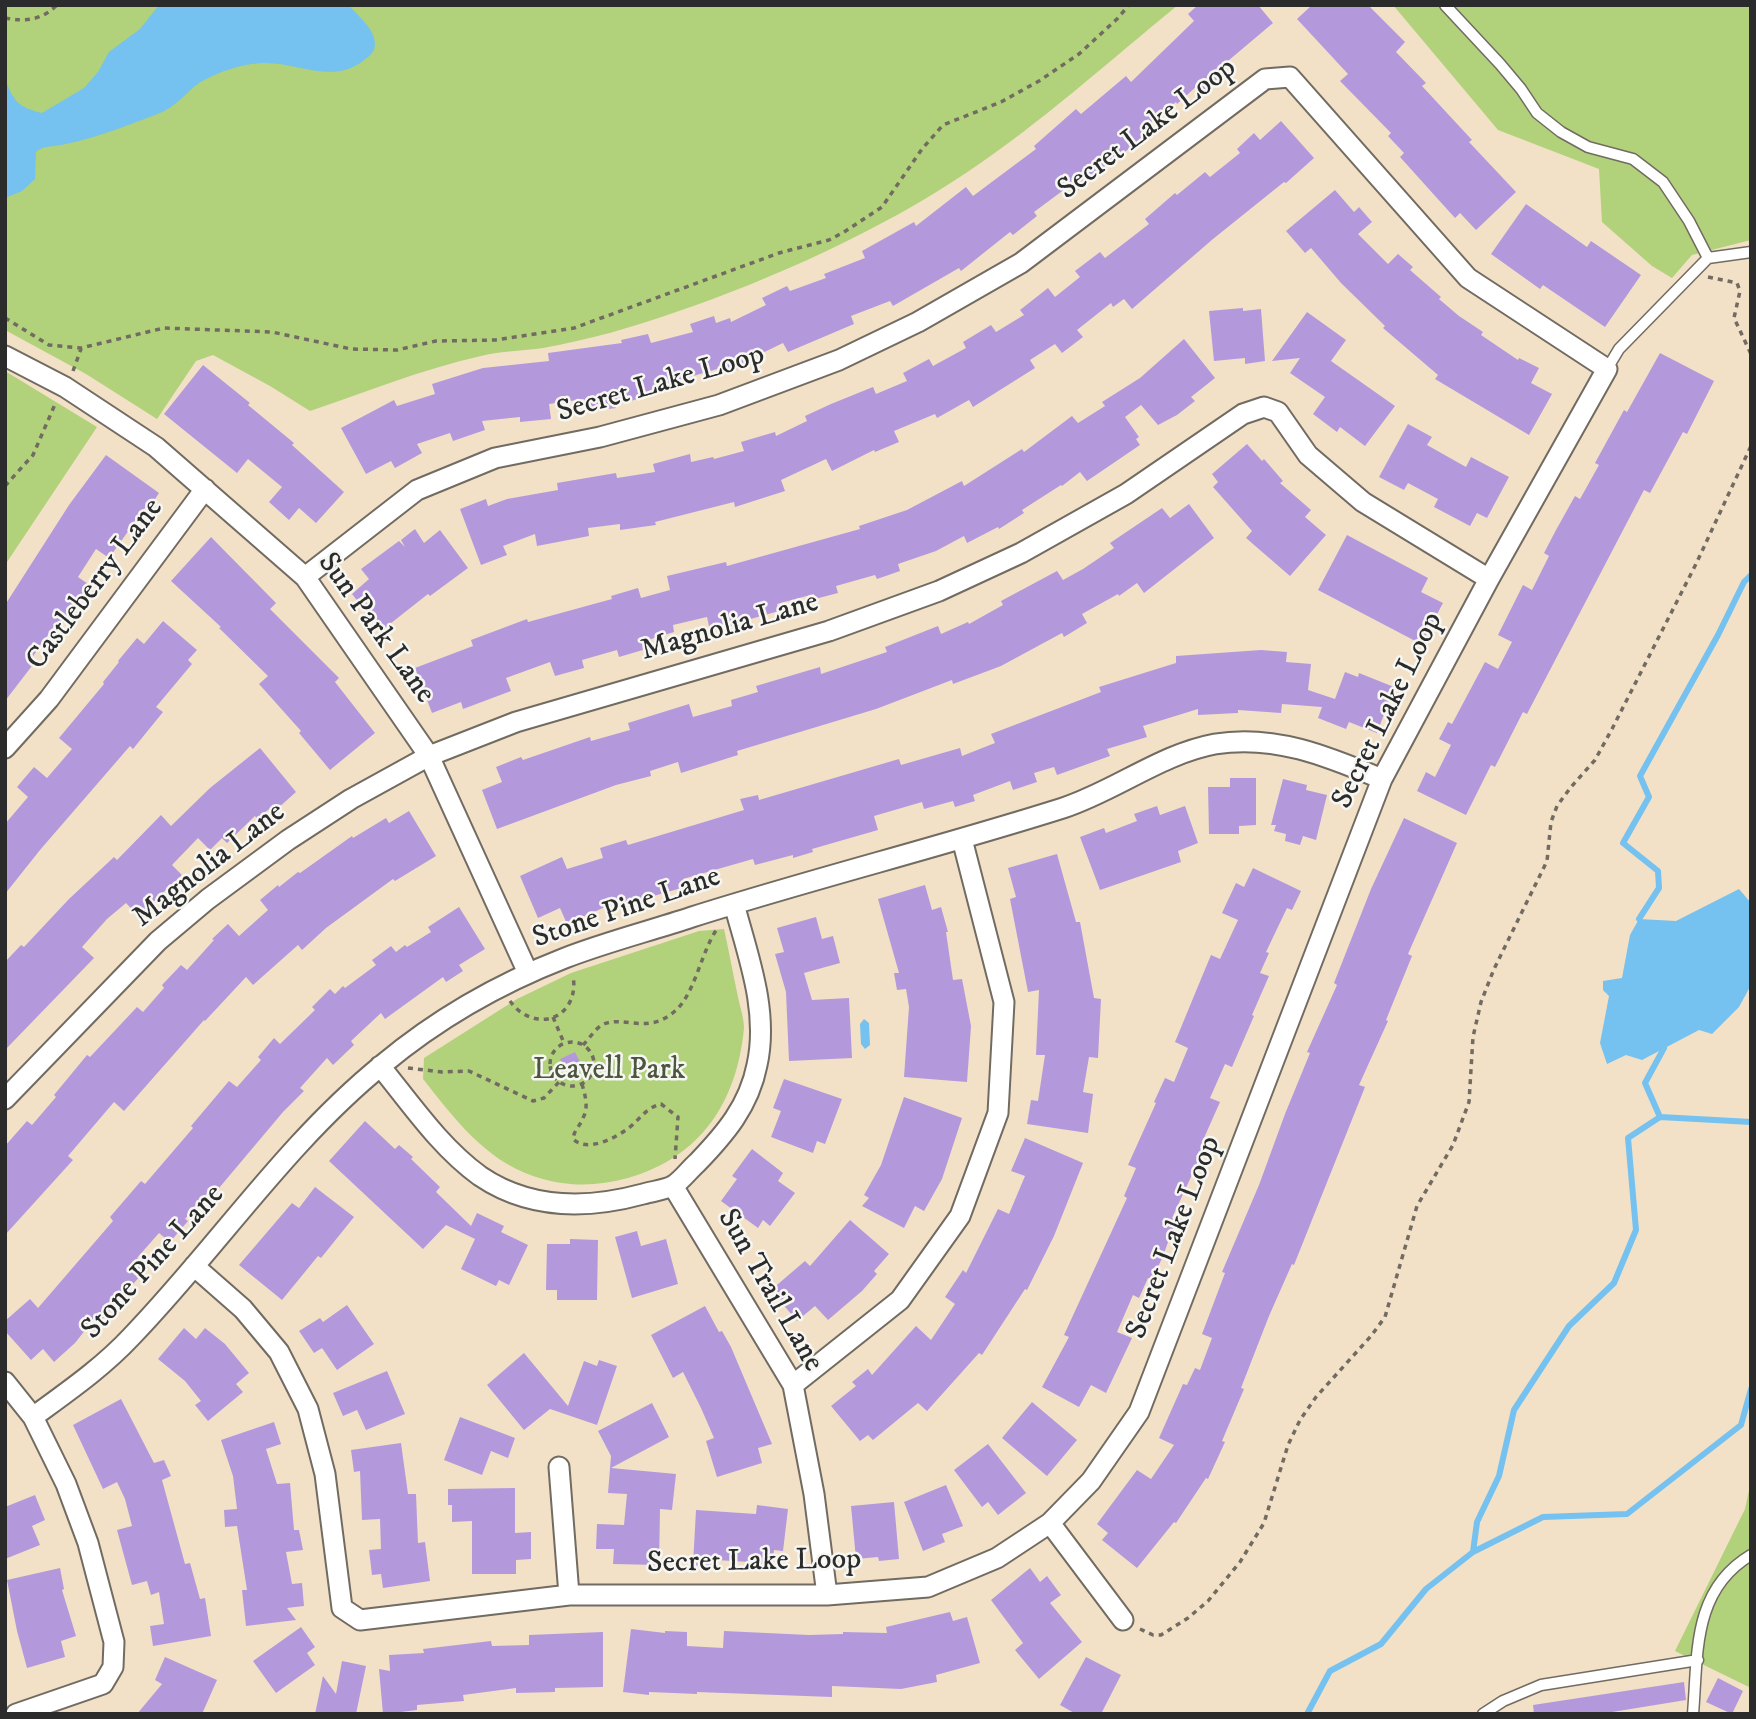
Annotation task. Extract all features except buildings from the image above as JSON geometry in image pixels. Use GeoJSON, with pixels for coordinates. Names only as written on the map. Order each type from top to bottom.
{"type":"FeatureCollection","features":[{"type":"Feature","properties":{"kind":"street","name":"Secret Lake Loop"},"geometry":{"type":"LineString","coordinates":[[194,1266],[243,1309],[279,1352],[308,1409],[325,1474],[342,1608],[360,1620],[569,1595],[827,1595],[928,1587],[997,1558],[1050,1523],[1091,1481],[1139,1412],[1382,779],[1489,579],[1607,369],[1468,278],[1290,77],[1265,79],[1021,263],[918,322],[839,360],[719,405],[600,437],[495,458],[417,490],[305,577]]}},
{"type":"Feature","properties":{"kind":"street","name":"Sun Park Lane"},"geometry":{"type":"LineString","coordinates":[[5,356],[65,387],[156,447],[305,577],[429,756],[528,973]]}},
{"type":"Feature","properties":{"kind":"street","name":"Magnolia Lane"},"geometry":{"type":"LineString","coordinates":[[5,1099],[158,941],[208,899],[288,840],[351,799],[429,756],[516,722],[829,631],[939,591],[1021,553],[1126,494],[1242,414],[1264,407],[1278,412],[1308,455],[1363,502],[1489,579]]}},
{"type":"Feature","properties":{"kind":"street","name":"Castleberry Lane"},"geometry":{"type":"LineString","coordinates":[[5,748],[49,699],[205,488]]}},
{"type":"Feature","properties":{"kind":"street","name":"Stone Pine Lane"},"geometry":{"type":"LineString","coordinates":[[33,1417],[89,1376],[130,1339],[306,1137],[380,1066],[432,1026],[496,988],[568,957],[734,904],[1069,806],[1168,759],[1213,744],[1251,741],[1285,745],[1319,753],[1382,779]]}},
{"type":"Feature","properties":{"kind":"street"},"geometry":{"type":"LineString","coordinates":[[793,1385],[900,1300],[960,1216],[998,1113],[1004,1002],[962,839]]}},
{"type":"Feature","properties":{"kind":"street"},"geometry":{"type":"LineString","coordinates":[[380,1066],[460,1159],[482,1177],[512,1192],[545,1202],[581,1206],[615,1202],[673,1186],[724,1136],[745,1103],[757,1066],[761,1034],[757,990],[734,904]]}},
{"type":"Feature","properties":{"kind":"street","name":"Sun Trail Lane"},"geometry":{"type":"LineString","coordinates":[[673,1186],[793,1385],[814,1494],[827,1595]]}},
{"type":"Feature","properties":{"kind":"street"},"geometry":{"type":"LineString","coordinates":[[5,1382],[33,1417],[66,1484],[88,1543],[114,1642],[113,1667],[103,1684],[16,1714]]}},
{"type":"Feature","properties":{"kind":"street"},"geometry":{"type":"LineString","coordinates":[[559,1467],[569,1595]]}},
{"type":"Feature","properties":{"kind":"street"},"geometry":{"type":"LineString","coordinates":[[1050,1523],[1123,1620]]}},
{"type":"Feature","properties":{"kind":"lane"},"geometry":{"type":"LineString","coordinates":[[1445,5],[1500,64],[1537,113],[1561,132],[1588,147],[1633,159],[1663,182],[1689,221],[1708,258]]}},
{"type":"Feature","properties":{"kind":"lane"},"geometry":{"type":"LineString","coordinates":[[1607,369],[1619,349],[1708,258],[1728,257],[1751,251]]}},
{"type":"Feature","properties":{"kind":"lane"},"geometry":{"type":"LineString","coordinates":[[1693,1714],[1703,1616],[1720,1582],[1731,1569],[1751,1555]]}},
{"type":"Feature","properties":{"kind":"lane"},"geometry":{"type":"LineString","coordinates":[[1483,1714],[1503,1701],[1541,1685],[1698,1660]]}},
{"type":"Feature","properties":{"kind":"path"},"geometry":{"type":"LineString","coordinates":[[5,18],[20,20],[46,17],[57,5]]}},
{"type":"Feature","properties":{"kind":"path"},"geometry":{"type":"LineString","coordinates":[[5,318],[49,345],[81,348],[164,328],[272,332],[351,349],[397,350],[436,341],[495,340],[574,328],[779,253],[829,240],[844,232],[882,207],[922,149],[943,125],[1001,102],[1039,81],[1079,54],[1129,5]]}},
{"type":"Feature","properties":{"kind":"path"},"geometry":{"type":"LineString","coordinates":[[1698,267],[1705,277],[1737,282],[1740,291],[1734,318],[1751,354]]}},
{"type":"Feature","properties":{"kind":"path"},"geometry":{"type":"LineString","coordinates":[[5,486],[33,454],[79,359],[81,348]]}},
{"type":"Feature","properties":{"kind":"path"},"geometry":{"type":"LineString","coordinates":[[1123,1620],[1153,1635],[1161,1635],[1208,1601],[1240,1562],[1264,1523],[1288,1445],[1300,1420],[1385,1317],[1417,1206],[1453,1145],[1469,1102],[1473,1037],[1481,1002],[1546,861],[1551,822],[1557,806],[1595,760],[1612,729],[1696,564],[1751,446]]}},
{"type":"Feature","properties":{"kind":"path"},"geometry":{"type":"LineString","coordinates":[[583,1045],[602,1025],[651,1024],[673,1013],[683,1004],[709,941],[734,904]]}},
{"type":"Feature","properties":{"kind":"path"},"geometry":{"type":"LineString","coordinates":[[496,988],[523,1014],[542,1019],[553,1017],[568,1008],[574,994],[568,957]]}},
{"type":"Feature","properties":{"kind":"path"},"geometry":{"type":"LineString","coordinates":[[553,1017],[564,1043]]}},
{"type":"Feature","properties":{"kind":"path"},"geometry":{"type":"LineString","coordinates":[[564,1043],[583,1045],[592,1055],[592,1074],[582,1084],[570,1086],[559,1082],[552,1072],[551,1061],[555,1050],[564,1043]]}},
{"type":"Feature","properties":{"kind":"path"},"geometry":{"type":"LineString","coordinates":[[380,1066],[442,1072],[469,1071],[533,1101],[544,1098],[559,1082]]}},
{"type":"Feature","properties":{"kind":"path"},"geometry":{"type":"LineString","coordinates":[[582,1084],[586,1114],[574,1132],[573,1139],[586,1146],[600,1143],[622,1132],[644,1112],[661,1104],[678,1117],[673,1186]]}},
{"type":"Feature","properties":{"kind":"green space"},"geometry":{"type":"Polygon","coordinates":[[[5,5],[1178,5],[1048,113],[966,173],[898,214],[788,269],[713,299],[627,328],[560,345],[496,353],[459,361],[310,411],[213,355],[196,361],[157,419],[86,374],[5,330],[5,5]]]}},
{"type":"Feature","properties":{"kind":"green space"},"geometry":{"type":"Polygon","coordinates":[[[1393,5],[1751,5],[1751,240],[1692,255],[1672,278],[1652,266],[1602,222],[1599,169],[1498,130],[1393,5]]]}},
{"type":"Feature","properties":{"kind":"green space"},"geometry":{"type":"Polygon","coordinates":[[[5,371],[97,427],[5,565],[5,371]]]}},
{"type":"Feature","properties":{"kind":"green space","name":"Leavell Park"},"geometry":{"type":"Polygon","coordinates":[[[724,929],[744,1024],[733,1080],[711,1123],[695,1141],[654,1169],[604,1183],[569,1184],[515,1169],[471,1136],[423,1079],[424,1058],[517,999],[571,973],[699,931],[724,929]]]}},
{"type":"Feature","properties":{"kind":"green space"},"geometry":{"type":"Polygon","coordinates":[[[1751,1481],[1751,1688],[1675,1651],[1745,1509],[1751,1481]]]}},
{"type":"Feature","properties":{"kind":"water"},"geometry":{"type":"Polygon","coordinates":[[[159,5],[349,5],[371,31],[374,50],[352,68],[340,71],[316,71],[265,63],[219,73],[202,81],[161,113],[99,135],[41,149],[36,152],[35,179],[22,191],[5,198],[5,79],[18,102],[42,113],[84,88],[98,72],[109,52],[140,29],[159,5]]]}},
{"type":"Feature","properties":{"kind":"water"},"geometry":{"type":"Polygon","coordinates":[[[1739,889],[1751,903],[1751,985],[1739,1007],[1712,1034],[1699,1030],[1642,1060],[1626,1055],[1607,1064],[1600,1043],[1609,996],[1603,990],[1603,981],[1622,978],[1630,935],[1639,919],[1676,921],[1739,889]]]}},
{"type":"Feature","properties":{"kind":"water"},"geometry":{"type":"Polygon","coordinates":[[[864,1019],[869,1023],[870,1045],[865,1049],[861,1044],[860,1024],[864,1019]]]}},
{"type":"Feature","properties":{"kind":"waterway"},"geometry":{"type":"LineString","coordinates":[[1639,919],[1659,888],[1658,871],[1623,843],[1649,797],[1640,776],[1718,635],[1744,582],[1751,575]]}},
{"type":"Feature","properties":{"kind":"waterway"},"geometry":{"type":"LineString","coordinates":[[1660,1117],[1645,1083],[1664,1048]]}},
{"type":"Feature","properties":{"kind":"waterway"},"geometry":{"type":"LineString","coordinates":[[1307,1714],[1330,1671],[1381,1644],[1426,1589],[1473,1552],[1477,1522],[1499,1476],[1514,1410],[1569,1326],[1614,1283],[1636,1230],[1628,1138],[1660,1117],[1751,1122]]}},
{"type":"Feature","properties":{"kind":"waterway"},"geometry":{"type":"LineString","coordinates":[[1473,1552],[1543,1517],[1627,1514],[1741,1425],[1751,1389]]}}]}
